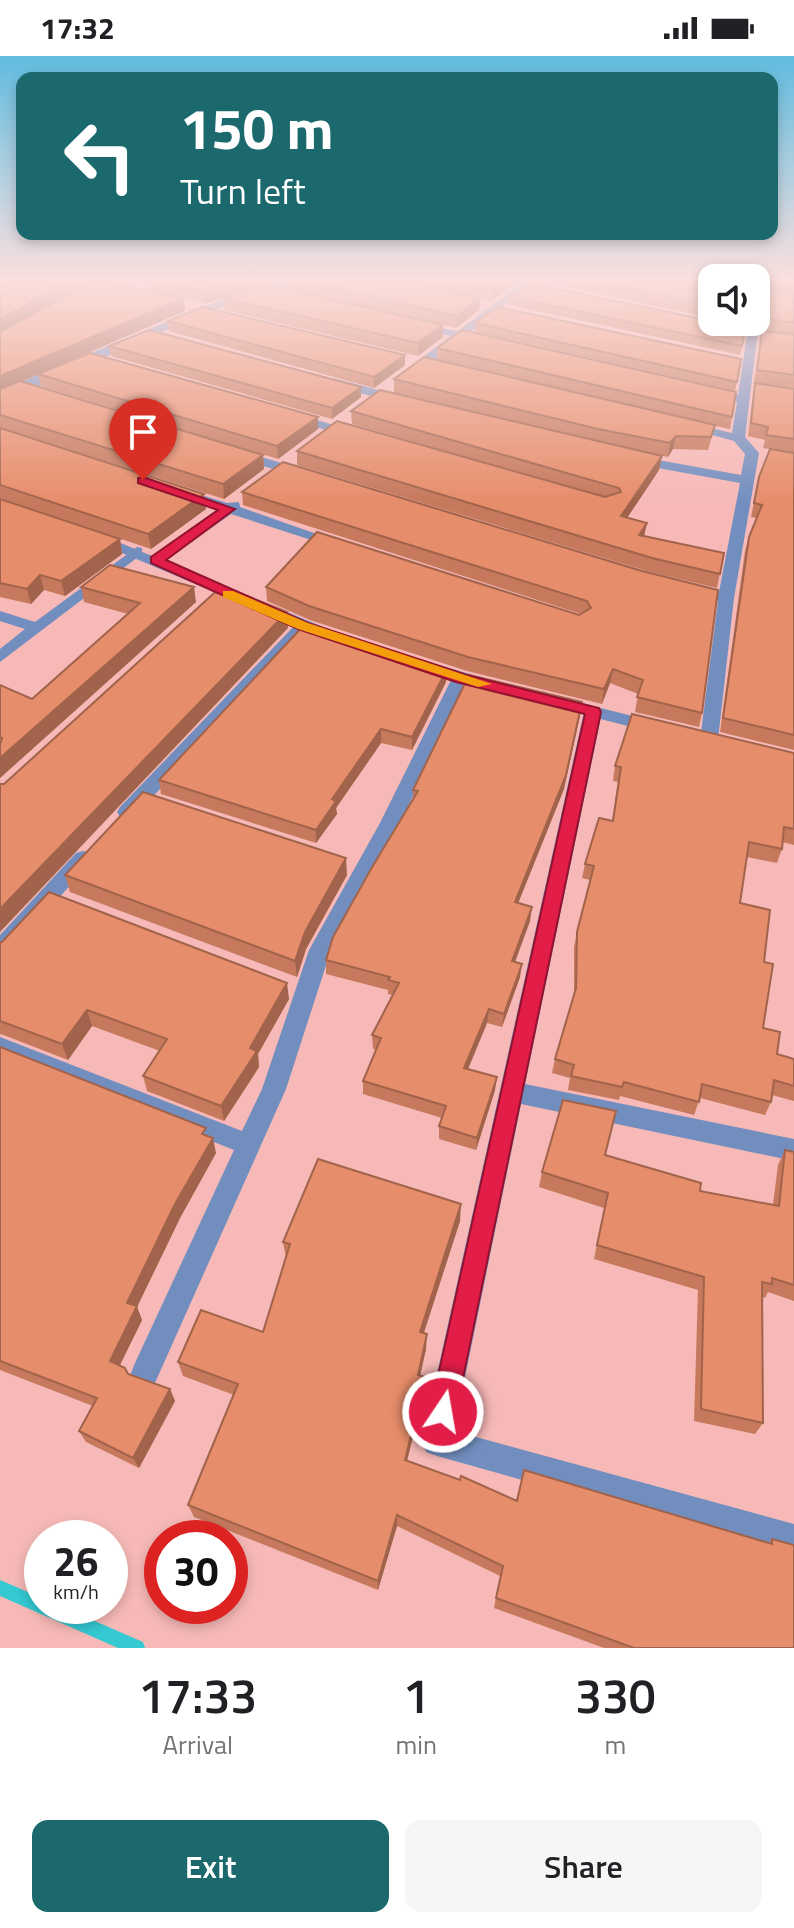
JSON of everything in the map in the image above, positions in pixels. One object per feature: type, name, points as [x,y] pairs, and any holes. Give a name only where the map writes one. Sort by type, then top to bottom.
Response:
[{"type":"street","points":[[0,399],[31,390],[98,354]]},
{"type":"street","points":[[376,400],[434,354]]},
{"type":"street","points":[[738,438],[749,393],[742,362],[744,354]]},
{"type":"street","points":[[91,357],[121,366]]},
{"type":"street","points":[[406,361],[436,368]]},
{"type":"street","points":[[324,380],[376,400],[411,403]]},
{"type":"street","points":[[698,390],[749,393]]},
{"type":"street","points":[[273,411],[365,437]]},
{"type":"street","points":[[322,438],[346,420]]},
{"type":"street","points":[[678,424],[738,438],[759,454],[747,480],[726,598],[709,740]]},
{"type":"street","points":[[226,450],[279,472],[314,477]]},
{"type":"street","points":[[625,457],[747,480]]},
{"type":"street","points":[[279,472],[297,458]]},
{"type":"street","points":[[157,485],[350,548]]},
{"type":"street","points":[[156,560],[251,492]]},
{"type":"street","points":[[82,532],[156,560],[216,596],[346,640]]},
{"type":"street","points":[[0,657],[137,551]]},
{"type":"street","points":[[672,585],[726,598]]},
{"type":"street","points":[[0,616],[37,628]]},
{"type":"street","points":[[0,949],[105,835],[148,799],[303,626]]},
{"type":"street","points":[[404,659],[505,689]]},
{"type":"street","points":[[145,1373],[274,1089],[298,990],[320,950],[357,866],[461,678]]},
{"type":"street","points":[[535,697],[666,730]]},
{"type":"street","points":[[593,712],[437,1441],[794,1540]]},
{"type":"street","points":[[49,895],[77,906]]},
{"type":"street","points":[[0,1047],[249,1145]]},
{"type":"street","points":[[510,1091],[794,1150]]},
{"type":"building","points":[[0,354],[51,354],[0,376]]},
{"type":"building","points":[[87,354],[95,354],[318,417],[277,446],[38,374]]},
{"type":"building","points":[[139,354],[239,354],[361,387],[332,408]]},
{"type":"building","points":[[290,354],[405,355],[374,377]]},
{"type":"building","points":[[464,354],[569,354],[736,392],[732,417]]},
{"type":"building","points":[[614,354],[719,354],[741,359],[737,382]]},
{"type":"building","points":[[759,354],[794,354],[794,375],[757,370]]},
{"type":"building","points":[[424,357],[715,425],[711,437],[676,436],[670,443],[598,429],[394,379]]},
{"type":"building","points":[[20,381],[263,455],[223,484],[0,415],[0,389]]},
{"type":"building","points":[[755,383],[794,389],[794,439],[766,435],[768,427],[751,423]]},
{"type":"building","points":[[380,390],[662,456],[621,516],[647,523],[639,535],[724,553],[720,574],[652,558],[297,451],[337,421],[605,497],[621,492],[619,488],[351,411]]},
{"type":"building","points":[[0,428],[204,494],[148,534],[0,485]]},
{"type":"building","points":[[770,449],[794,453],[794,735],[723,718],[749,537],[762,505],[754,503],[759,477]]},
{"type":"building","points":[[283,462],[642,571],[718,590],[702,713],[637,697],[643,680],[613,669],[604,689],[468,657],[309,606],[266,587],[317,532],[579,615],[591,608],[587,601],[242,492]]},
{"type":"building","points":[[0,499],[120,539],[61,581],[40,575],[27,589],[0,583]]},
{"type":"building","points":[[110,565],[194,587],[0,758],[0,685],[32,699],[140,603],[81,587]]},
{"type":"building","points":[[222,586],[287,612],[0,909],[0,784],[4,784]]},
{"type":"building","points":[[306,623],[447,669],[412,737],[381,729],[332,799],[336,801],[316,830],[159,780]]},
{"type":"building","points":[[469,675],[582,702],[566,775],[515,902],[532,907],[512,961],[522,964],[504,1014],[489,1009],[464,1068],[497,1077],[477,1138],[439,1126],[446,1106],[363,1081],[381,1038],[372,1035],[399,983],[388,980],[390,977],[326,960],[333,937],[418,791],[413,790]]},
{"type":"building","points":[[632,714],[794,753],[794,829],[784,827],[782,849],[749,842],[740,903],[770,910],[764,962],[773,964],[763,1028],[780,1032],[777,1054],[794,1059],[794,1086],[774,1080],[771,1102],[702,1084],[699,1102],[624,1082],[622,1087],[571,1076],[574,1065],[555,1059],[576,988],[577,932],[594,866],[585,864],[599,818],[613,821],[621,767],[615,766]]},
{"type":"building","points":[[143,792],[346,858],[305,932],[295,961],[65,875]]},
{"type":"building","points":[[49,892],[287,983],[250,1048],[257,1051],[221,1106],[143,1076],[167,1039],[87,1010],[62,1044],[0,1021],[0,942]]},
{"type":"building","points":[[0,1047],[206,1128],[202,1134],[213,1138],[175,1204],[127,1303],[137,1306],[110,1361],[125,1368],[128,1374],[170,1389],[133,1458],[79,1431],[97,1398],[0,1361]]},
{"type":"building","points":[[563,1100],[616,1111],[605,1155],[701,1183],[700,1191],[779,1206],[785,1150],[794,1152],[794,1285],[772,1278],[772,1284],[762,1282],[763,1423],[701,1409],[704,1277],[597,1245],[608,1193],[542,1172]]},
{"type":"building","points":[[318,1159],[461,1204],[420,1332],[427,1334],[418,1375],[425,1377],[405,1460],[460,1480],[461,1476],[517,1501],[524,1470],[772,1544],[772,1539],[794,1545],[794,1648],[634,1648],[496,1598],[503,1566],[397,1515],[378,1581],[248,1529],[248,1520],[226,1520],[188,1505],[238,1384],[178,1362],[201,1310],[263,1332],[290,1244],[283,1242]]},
{"type":"waterway","points":[[0,1588],[137,1648]]},
{"type":"slow traffic","points":[[228,594],[303,626],[484,684]]},
{"type":"route","points":[[143,480],[228,509],[156,560],[303,626],[461,678],[593,712],[443,1412]]}]
